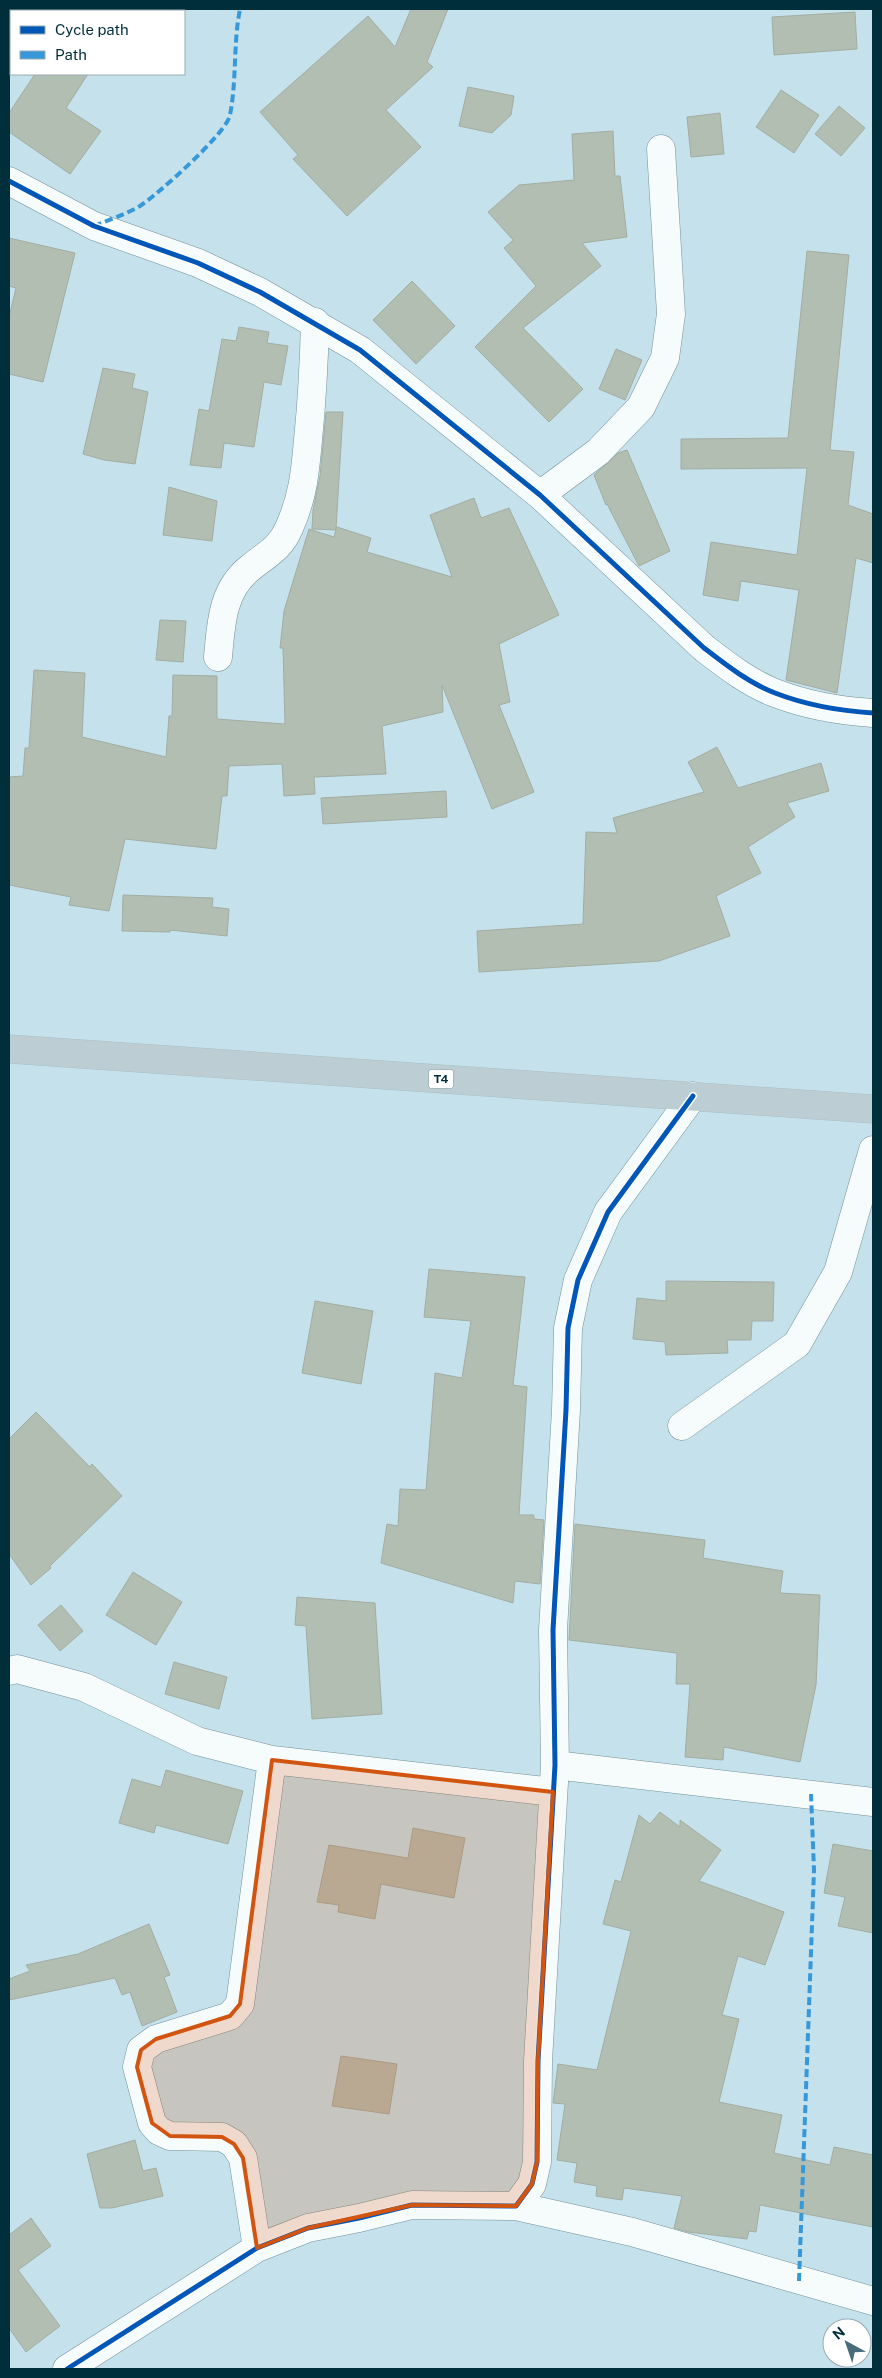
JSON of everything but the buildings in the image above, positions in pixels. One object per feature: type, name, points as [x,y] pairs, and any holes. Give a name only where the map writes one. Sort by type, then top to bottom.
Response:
[{"type":"highway","name":"T4","points":[[9,1049],[873,1109]]},
{"type":"street","points":[[540,495],[598,452],[641,407],[665,358],[671,314],[661,149]]},
{"type":"street","points":[[9,181],[94,226],[198,263],[260,292],[315,322],[360,350],[540,495],[704,648],[733,670],[775,693],[843,711],[873,713]]},
{"type":"street","points":[[218,657],[223,610],[232,588],[249,569],[276,550],[288,530],[302,494],[313,393],[315,322]]},
{"type":"street","points":[[516,2206],[532,2184],[537,2162],[538,2061],[556,1765],[554,1630],[566,1410],[568,1328],[578,1280],[608,1212],[693,1096]]},
{"type":"street","points":[[682,1426],[797,1344],[838,1272],[873,1150]]},
{"type":"street","points":[[9,1671],[17,1669],[84,1687],[197,1741],[272,1760],[553,1792]]},
{"type":"street","points":[[257,2248],[243,2158],[234,2144],[222,2137],[170,2136],[159,2131],[152,2124],[137,2067],[141,2050],[156,2039],[230,2016],[240,2004],[272,1760]]},
{"type":"street","points":[[556,1765],[873,1802]]},
{"type":"street","points":[[67,2369],[257,2248],[308,2228],[412,2205],[516,2206],[632,2232],[873,2301]]},
{"type":"highlighted area","points":[[272,1760],[553,1792],[538,2061],[537,2162],[532,2184],[516,2206],[412,2205],[308,2228],[257,2248],[243,2158],[234,2144],[222,2137],[170,2136],[152,2123],[137,2067],[141,2050],[156,2039],[230,2016],[240,2004]]},
{"type":"marked path","points":[[94,226],[129,212],[149,200],[205,149],[226,124],[230,115],[234,88],[236,35],[240,9]]},
{"type":"marked path","points":[[799,2281],[814,1870],[811,1794]]},
{"type":"cycle path","points":[[9,181],[94,226],[198,263],[260,292],[360,350],[540,495],[704,648],[729,667],[756,684],[799,701],[824,707],[873,713]]},
{"type":"cycle path","points":[[67,2369],[257,2248],[308,2228],[412,2205],[516,2206],[532,2184],[537,2162],[538,2061],[555,1765],[553,1630],[566,1410],[568,1328],[578,1280],[608,1212],[693,1096]]}]
